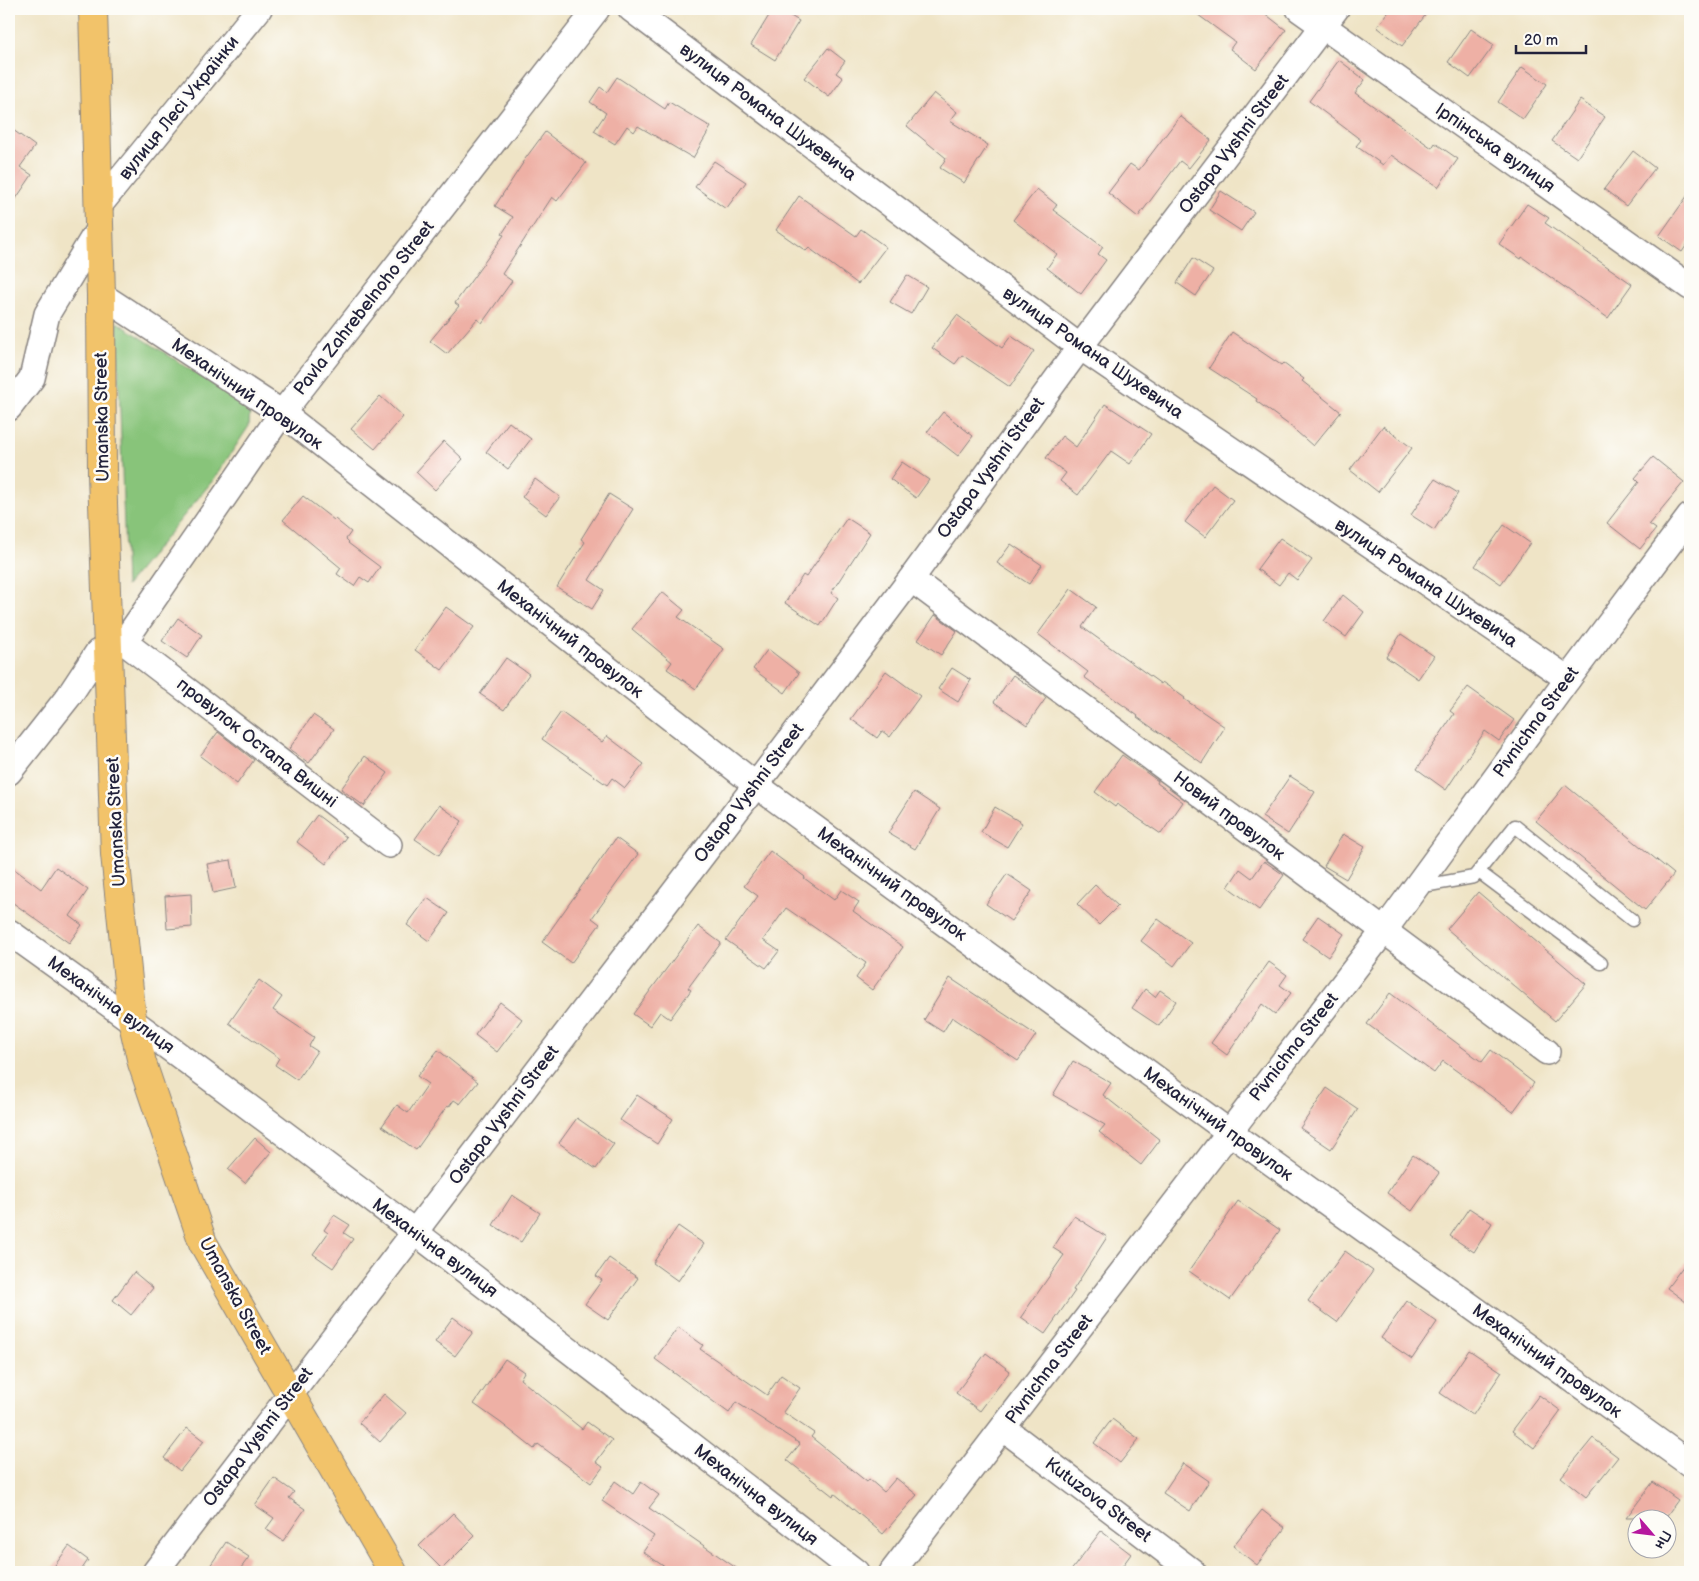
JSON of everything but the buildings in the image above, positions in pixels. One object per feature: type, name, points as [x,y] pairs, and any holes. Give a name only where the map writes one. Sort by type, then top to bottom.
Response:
[{"type":"main road","name":"Umanska Street","points":[[93,9],[101,295],[102,474],[117,645],[115,854],[132,1020],[142,1064],[204,1243],[290,1396],[393,1572]]},
{"type":"street","name":"вулиця Лесі Українки","points":[[9,408],[32,378],[47,314],[98,218],[259,9]]},
{"type":"street","name":"Pavla Zahrebelnoho Street","points":[[9,772],[69,696],[98,652],[117,645],[282,413],[597,9]]},
{"type":"street","name":"вулиця Романа Шухевича","points":[[631,9],[1080,347],[1568,679]]},
{"type":"street","name":"Ірпінська вулиця","points":[[1299,9],[1330,17],[1690,287]]},
{"type":"street","name":"Ostapa Vyshni Street","points":[[156,1572],[911,579],[1080,347],[1330,17]]},
{"type":"street","name":"Механічний провулок","points":[[101,295],[282,413],[756,784],[1229,1132],[1690,1464]]},
{"type":"street","name":"Pivnichna Street","points":[[892,1572],[1383,932],[1690,516]]},
{"type":"street","name":"Новий провулок","points":[[911,579],[1383,932],[1547,1052]]},
{"type":"street","name":"провулок Остапа Вишні","points":[[117,645],[389,845]]},
{"type":"street","name":"Механічна вулиця","points":[[9,932],[132,1020],[414,1232],[856,1572]]},
{"type":"street","name":"Kutuzova Street","points":[[1003,1428],[1193,1572]]},
{"type":"lane","points":[[1416,887],[1474,877],[1515,826],[1632,920]]},
{"type":"lane","points":[[1479,872],[1601,963]]},
{"type":"green space","points":[[117,322],[250,408],[249,426],[214,479],[126,586]]}]
